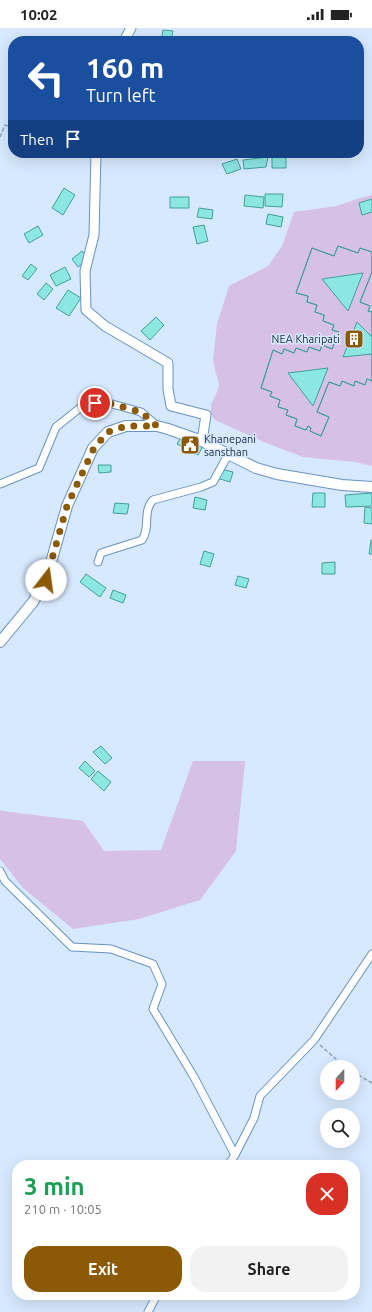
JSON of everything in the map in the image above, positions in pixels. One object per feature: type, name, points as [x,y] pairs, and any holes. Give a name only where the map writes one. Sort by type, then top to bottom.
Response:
[{"type":"main road","points":[[0,642],[33,602],[46,580],[67,506],[94,448],[108,432],[126,426],[157,426],[202,441],[256,468],[277,474],[342,485],[372,487]]},
{"type":"street","points":[[96,158],[94,235],[85,271],[86,310],[105,326],[168,362],[168,389],[171,406],[206,415],[202,441]]},
{"type":"street","points":[[0,484],[39,468],[56,427],[85,404],[105,402],[141,412],[157,426]]},
{"type":"street","points":[[98,562],[101,553],[142,540],[146,534],[147,506],[153,500],[201,487],[213,482],[228,455]]},
{"type":"street","points":[[0,871],[5,881],[72,947],[111,949],[153,964],[162,984],[153,1010],[194,1076],[235,1155]]},
{"type":"street","points":[[232,1160],[254,1118],[260,1096],[314,1040],[372,954]]},
{"type":"street","points":[[148,1312],[154,1300]]},
{"type":"path","points":[[0,137],[5,125],[8,126]]},
{"type":"path","points":[[314,1040],[338,1060]]},
{"type":"path","points":[[360,1076],[372,1083]]},
{"type":"shaded area","points":[[372,195],[372,466],[355,462],[303,457],[266,443],[215,420],[211,414],[211,405],[219,385],[213,361],[217,324],[229,286],[268,266],[282,246],[294,212],[337,206]]},
{"type":"shaded area","points":[[193,761],[245,761],[236,851],[200,900],[139,919],[73,929],[23,888],[0,859],[0,810],[83,821],[104,851],[161,850]]},
{"type":"building","points":[[163,30],[173,31],[172,36],[162,36]]},
{"type":"building","points":[[268,158],[266,167],[244,169],[243,160]]},
{"type":"building","points":[[272,158],[286,158],[286,168],[272,168]]},
{"type":"building","points":[[237,159],[241,169],[227,174],[222,164]]},
{"type":"building","points":[[64,188],[75,195],[63,215],[52,208]]},
{"type":"building","points":[[265,194],[283,194],[282,207],[265,206]]},
{"type":"building","points":[[245,195],[264,197],[263,208],[244,206]]},
{"type":"building","points":[[170,197],[189,197],[189,208],[170,208]]},
{"type":"building","points":[[372,199],[372,212],[362,215],[359,203]]},
{"type":"building","points":[[199,208],[213,210],[212,219],[197,217]]},
{"type":"building","points":[[268,214],[283,217],[281,227],[266,224]]},
{"type":"building","points":[[204,225],[208,241],[197,244],[193,227]]},
{"type":"building","points":[[38,226],[43,235],[29,243],[24,234]]},
{"type":"building","name":"NEA Kharipati","points":[[338,246],[358,253],[360,248],[372,252],[372,272],[360,302],[370,306],[368,311],[372,312],[372,337],[357,322],[343,357],[372,354],[372,381],[367,379],[365,385],[355,381],[354,386],[342,381],[340,386],[329,382],[317,412],[329,417],[321,436],[310,431],[311,428],[308,426],[306,430],[295,426],[297,419],[286,415],[288,410],[278,407],[280,400],[270,396],[272,392],[261,388],[273,350],[282,354],[284,349],[294,353],[296,348],[307,352],[309,347],[320,351],[322,345],[332,349],[339,332],[332,330],[334,325],[323,321],[324,315],[315,312],[317,305],[307,302],[308,296],[296,293],[312,248],[334,256]],"holes":[[[363,273],[348,311],[322,279]],[[328,368],[313,406],[288,373]]]},
{"type":"building","name":"NEA Kharipati","points":[[338,246],[358,253],[360,248],[372,252],[372,272],[360,302],[370,306],[368,311],[372,312],[372,381],[367,379],[365,385],[355,381],[354,386],[342,381],[340,386],[329,382],[317,412],[329,417],[321,436],[310,431],[311,428],[308,426],[306,430],[295,426],[297,419],[286,415],[288,410],[278,407],[280,400],[270,396],[272,392],[261,388],[273,350],[282,354],[284,349],[294,353],[296,348],[307,352],[309,347],[320,351],[322,345],[332,349],[339,332],[332,330],[334,325],[323,321],[324,315],[315,312],[317,305],[307,302],[308,296],[296,293],[312,248],[334,256]]},
{"type":"building","points":[[82,251],[88,259],[78,267],[72,259]]},
{"type":"building","points":[[31,264],[37,269],[28,280],[22,276]]},
{"type":"building","points":[[65,267],[71,279],[56,286],[50,275]]},
{"type":"building","points":[[46,283],[53,289],[44,300],[37,294]]},
{"type":"building","points":[[68,290],[81,298],[69,316],[56,308]]},
{"type":"building","points":[[156,317],[164,325],[150,340],[141,331]]},
{"type":"building","name":"Khanepani sansthan","points":[[182,435],[203,446],[198,455],[177,444]]},
{"type":"building","points":[[98,465],[111,465],[111,472],[99,473]]},
{"type":"building","points":[[221,469],[233,472],[230,482],[217,478]]},
{"type":"building","points":[[313,493],[325,493],[325,507],[312,507]]},
{"type":"building","points":[[372,493],[372,506],[346,507],[345,495]]},
{"type":"building","points":[[195,497],[207,500],[205,510],[193,508]]},
{"type":"building","points":[[115,503],[129,504],[127,514],[113,513]]},
{"type":"building","points":[[365,507],[372,508],[372,524],[364,523]]},
{"type":"building","points":[[371,540],[372,554],[369,554]]},
{"type":"building","points":[[204,551],[214,554],[210,567],[200,564]]},
{"type":"building","points":[[335,562],[335,574],[322,574],[322,563]]},
{"type":"building","points":[[86,574],[106,588],[100,597],[80,582]]},
{"type":"building","points":[[238,576],[249,579],[246,588],[235,585]]},
{"type":"building","points":[[113,590],[126,595],[123,603],[110,598]]},
{"type":"building","points":[[101,746],[112,758],[105,764],[93,752]]},
{"type":"building","points":[[85,761],[95,771],[89,777],[79,768]]},
{"type":"building","points":[[98,771],[111,782],[104,791],[91,779]]},
{"type":"place","name":"NEA Kharipati","points":[[354,339]]},
{"type":"place","name":"Khanepani sansthan","points":[[190,445]]},
{"type":"route","points":[[46,580],[67,506],[94,448],[108,432],[126,426],[157,426],[141,412],[105,402],[95,403]]}]
